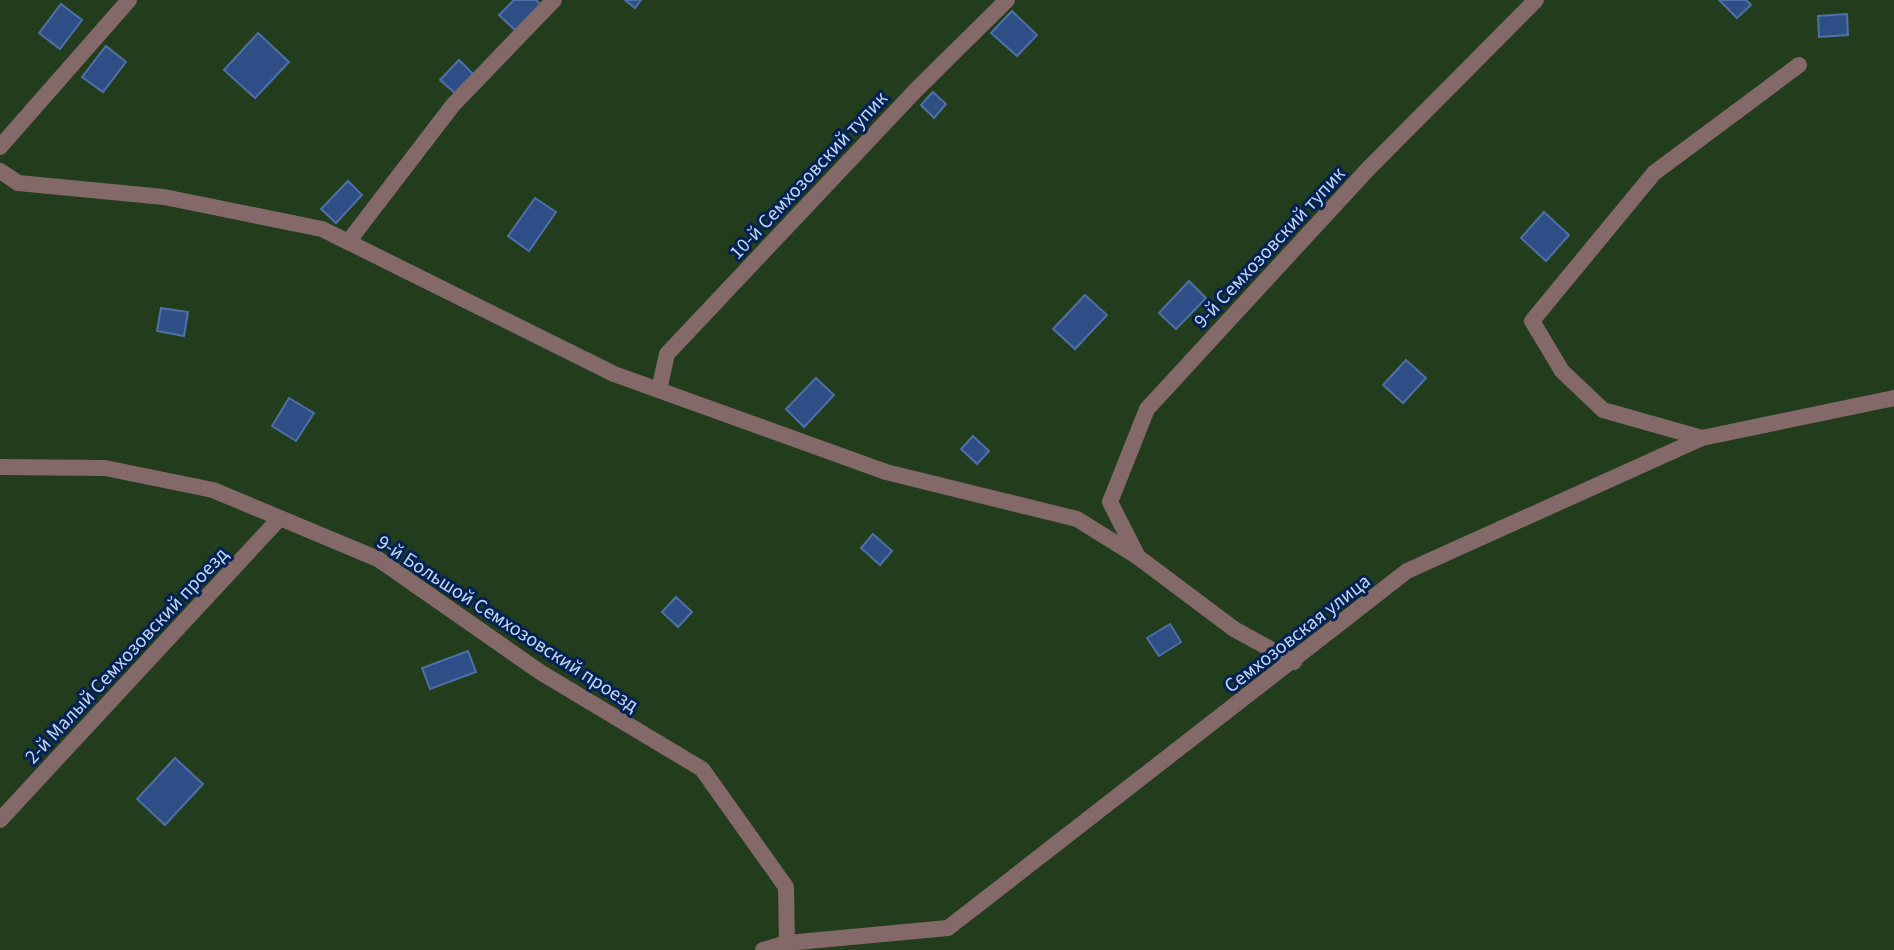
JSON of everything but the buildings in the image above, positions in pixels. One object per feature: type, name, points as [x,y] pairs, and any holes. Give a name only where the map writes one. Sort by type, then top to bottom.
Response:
[{"type":"street","points":[[0,147],[129,0]]},
{"type":"street","points":[[348,242],[453,105],[554,0]]},
{"type":"street","name":"10-й Семхозовский тупик","points":[[659,390],[667,354],[916,90],[1007,0]]},
{"type":"street","name":"9-й Семхозовский тупик","points":[[1138,557],[1110,502],[1147,409],[1368,169],[1536,0]]},
{"type":"street","points":[[1702,438],[1603,410],[1562,371],[1532,321],[1654,173],[1799,65]]},
{"type":"street","points":[[0,171],[18,183],[193,203],[322,229],[614,374],[886,472],[1077,519],[1138,557],[1234,629],[1294,662]]},
{"type":"street","name":"Семхозовская улица","points":[[763,950],[787,943],[948,928],[1294,662],[1407,571],[1702,438],[1894,398]]},
{"type":"street","name":"9-й Большой Семхозовский проезд","points":[[0,467],[105,468],[213,490],[378,559],[540,672],[702,769],[786,887],[787,943]]},
{"type":"street","name":"2-й Малый Семхозовский проезд","points":[[0,820],[280,518]]},
{"type":"green space","points":[[0,0],[1894,0],[1894,950],[0,950]]}]
